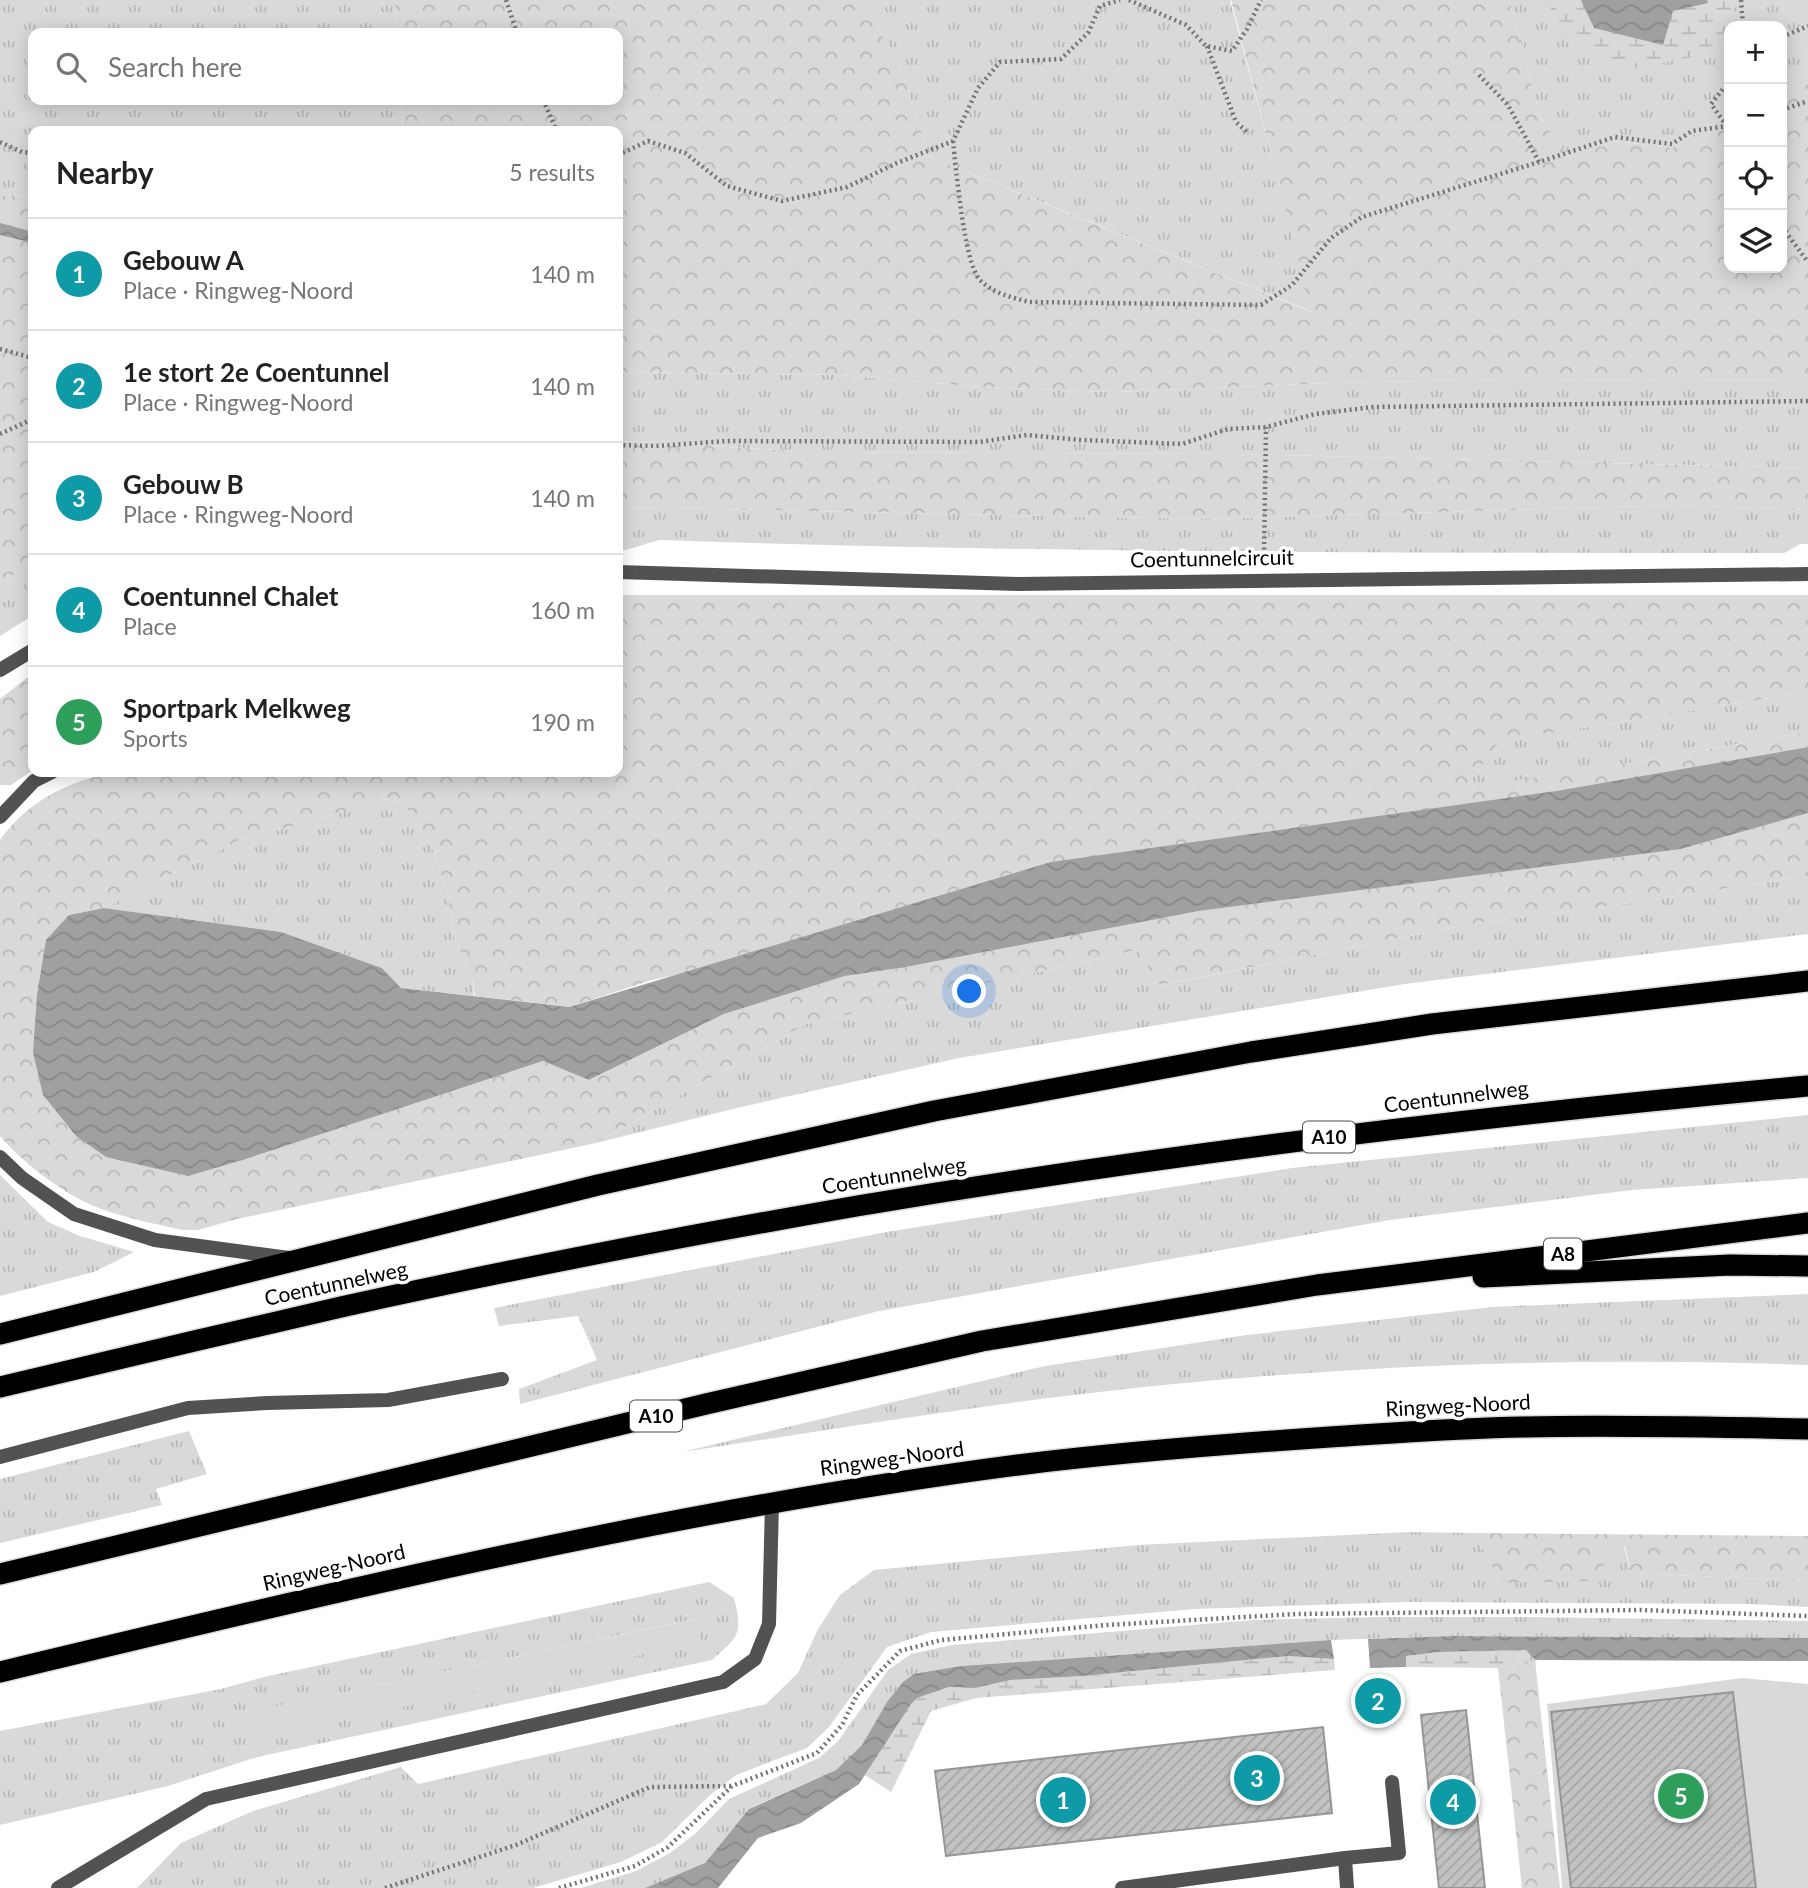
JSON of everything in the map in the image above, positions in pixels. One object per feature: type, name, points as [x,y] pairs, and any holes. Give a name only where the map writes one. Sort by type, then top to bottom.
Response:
[{"type":"highway","points":[[0,1334],[598,1185],[934,1111],[1251,1052],[1433,1024],[1808,981]]},
{"type":"highway","name":"Coentunnelweg","points":[[0,1387],[385,1298],[753,1225],[951,1191],[1305,1140],[1584,1107],[1808,1086]]},
{"type":"highway","name":"A8","points":[[1317,1285],[1808,1223]]},
{"type":"highway","name":"A10","points":[[0,1574],[706,1404],[982,1341],[1317,1285],[1730,1265],[1808,1266]]},
{"type":"highway","name":"Ringweg-Noord","points":[[0,1672],[500,1556],[772,1502],[1019,1465],[1191,1446],[1521,1427],[1808,1429]]},
{"type":"lane","name":"Coentunnelcircuit","points":[[623,572],[1018,584],[1808,574]]},
{"type":"lane","points":[[0,670],[28,653]]},
{"type":"lane","points":[[0,817],[34,781],[42,777]]},
{"type":"lane","points":[[1785,982],[1808,975]]},
{"type":"lane","points":[[0,1157],[22,1178],[74,1214],[155,1240],[304,1260]]},
{"type":"lane","points":[[0,1457],[188,1408],[388,1400],[502,1379]]},
{"type":"lane","points":[[58,1888],[206,1799],[723,1682],[755,1660],[769,1624],[772,1502]]},
{"type":"lane","points":[[1122,1888],[1399,1853],[1392,1782]]},
{"type":"lane","points":[[1345,1858],[1347,1888]]},
{"type":"path","points":[[506,0],[515,28]]},
{"type":"path","points":[[1120,0],[1100,6],[1088,33],[1061,59],[1000,62],[978,89],[953,141],[964,234],[977,278],[998,294],[1030,302],[1261,305],[1292,285],[1331,238],[1362,217],[1615,137],[1672,144],[1692,131],[1724,127]]},
{"type":"path","points":[[1129,0],[1186,25],[1206,46],[1236,122],[1249,134]]},
{"type":"path","points":[[1206,46],[1232,51],[1248,29],[1261,0]]},
{"type":"path","points":[[1741,0],[1743,21]]},
{"type":"path","points":[[1787,35],[1808,26]]},
{"type":"path","points":[[1479,75],[1508,105],[1539,162]]},
{"type":"path","points":[[1724,88],[1711,104],[1724,121]]},
{"type":"path","points":[[1787,108],[1808,101]]},
{"type":"path","points":[[545,105],[554,126]]},
{"type":"path","points":[[623,153],[648,141],[685,153],[727,186],[782,201],[847,187],[897,163],[953,141]]},
{"type":"path","points":[[0,142],[28,153]]},
{"type":"path","points":[[1787,234],[1808,261]]},
{"type":"path","points":[[0,349],[28,357]]},
{"type":"path","points":[[623,445],[656,446],[727,441],[979,442],[1027,435],[1182,444],[1228,429],[1266,426],[1315,414],[1373,407],[1808,401]]},
{"type":"path","points":[[0,434],[28,421]]},
{"type":"path","points":[[1264,579],[1266,426]]},
{"type":"path","points":[[385,1888],[516,1845],[650,1787],[732,1786],[817,1753],[842,1725],[857,1695],[900,1651],[941,1640],[1107,1625],[1297,1614],[1641,1610],[1808,1616]]},
{"type":"path","points":[[559,1888],[635,1866],[668,1847],[732,1786]]},
{"type":"green space","points":[[0,0],[395,0],[397,28],[28,28],[28,105],[401,105],[403,126],[28,126],[28,195],[0,196]]},
{"type":"green space","points":[[395,0],[863,0],[901,70],[930,157],[1312,312],[1231,0],[1509,0],[1541,119],[1570,158],[1615,141],[1672,148],[1724,116],[1724,273],[1787,273],[1787,87],[1808,83],[1808,381],[1515,379],[1114,392],[980,387],[840,375],[623,372],[623,126],[403,126],[401,105],[623,105],[623,28],[397,28]]},
{"type":"green space","points":[[863,0],[1230,0],[1313,312],[930,157],[901,70]]},
{"type":"green space","points":[[1509,0],[1808,0],[1808,83],[1787,87],[1787,21],[1724,21],[1724,116],[1672,148],[1615,141],[1570,158],[1541,119]]},
{"type":"green space","points":[[1548,0],[1731,0],[1737,20],[1724,21],[1724,33],[1702,55],[1625,70],[1560,35]]},
{"type":"green space","points":[[28,195],[28,566],[0,583],[0,196]]},
{"type":"green space","points":[[623,372],[840,375],[980,387],[1114,392],[1515,379],[1808,381],[1808,468],[1235,454],[818,452],[623,441]]},
{"type":"green space","points":[[623,441],[818,452],[1235,454],[1808,468],[1808,510],[1678,505],[1205,519],[623,507]]},
{"type":"green space","points":[[1678,505],[1808,510],[1808,544],[1800,544],[1784,553],[1362,552],[940,548],[659,540],[623,550],[623,507],[1205,519]]},
{"type":"green space","points":[[28,566],[28,618],[0,636],[0,583]]},
{"type":"green space","points":[[623,595],[1808,595],[1808,692],[1500,741],[1465,788],[1808,732],[1808,747],[1556,791],[652,980],[569,1007],[475,996],[472,978],[454,937],[449,898],[432,847],[402,802],[384,799],[242,839],[104,908],[69,915],[33,1053],[43,1095],[76,1136],[246,1159],[543,1061],[590,1080],[724,1014],[845,976],[906,967],[1199,911],[1681,849],[1808,813],[1808,876],[1471,924],[1160,985],[1137,950],[806,1024],[596,1143],[237,1219],[198,1230],[183,1230],[147,1222],[89,1204],[41,1174],[0,1136],[0,840],[24,813],[39,802],[54,792],[88,779],[623,777]]},
{"type":"green space","points":[[28,677],[28,773],[11,785],[0,785],[0,699]]},
{"type":"green space","points":[[1808,692],[1808,732],[1464,789],[1499,741]]},
{"type":"green space","points":[[384,799],[402,802],[432,847],[449,898],[454,937],[472,978],[474,996],[401,988],[382,968],[281,932],[104,908],[242,839]]},
{"type":"green space","points":[[1808,876],[1808,934],[1405,984],[959,1058],[596,1143],[806,1024],[1137,950],[1161,985],[1471,924]]},
{"type":"green space","points":[[1808,1115],[1808,1178],[1632,1190],[1390,1220],[879,1311],[520,1404],[519,1389],[597,1360],[578,1316],[499,1326],[494,1308],[892,1231],[1292,1168]]},
{"type":"green space","points":[[0,1175],[48,1222],[80,1236],[134,1252],[94,1272],[0,1296]]},
{"type":"green space","points":[[1808,1294],[1808,1365],[1529,1363],[1250,1377],[1017,1402],[682,1452],[1045,1366],[1247,1335],[1492,1307]]},
{"type":"green space","points":[[189,1431],[207,1474],[156,1489],[162,1505],[0,1543],[0,1479]]},
{"type":"green space","points":[[1409,1532],[1475,1533],[1500,1583],[1612,1544],[1624,1547],[1631,1573],[1808,1581],[1808,1607],[1749,1604],[1406,1602],[1195,1609],[931,1632],[887,1647],[829,1727],[807,1748],[736,1775],[709,1796],[662,1842],[621,1862],[533,1888],[137,1888],[181,1843],[253,1811],[401,1767],[418,1784],[766,1704],[798,1673],[818,1629],[840,1595],[874,1570],[1138,1545]]},
{"type":"green space","points":[[1475,1533],[1808,1536],[1808,1581],[1631,1573],[1625,1547],[1612,1545],[1597,1581],[1500,1583]]},
{"type":"green space","points":[[709,1582],[734,1598],[738,1620],[733,1639],[712,1660],[257,1757],[168,1786],[0,1825],[0,1731],[221,1689],[264,1677]],"holes":[[[696,1619],[700,1642],[235,1716]]]},
{"type":"green space","points":[[1380,1617],[1808,1621],[1808,1639],[1452,1636],[1331,1640],[961,1666],[887,1702],[862,1745],[836,1770],[750,1808],[705,1863],[645,1888],[581,1888],[636,1871],[670,1853],[696,1833],[729,1799],[819,1758],[839,1740],[888,1670],[911,1654],[952,1645],[1253,1620]]},
{"type":"green space","points":[[697,1619],[700,1642],[248,1741],[235,1715]]},
{"type":"green space","points":[[1527,1650],[1535,1660],[1498,1668],[1406,1667],[1405,1656],[1439,1652]]},
{"type":"green space","points":[[1288,1656],[1334,1659],[1335,1670],[976,1698],[931,1711],[891,1792],[865,1775],[911,1703],[917,1698],[949,1687],[975,1688],[1011,1680],[1083,1676]]},
{"type":"green space","points":[[1535,1660],[1560,1888],[1522,1888],[1498,1668]]},
{"type":"green space","points":[[1742,1678],[1808,1684],[1808,1888],[1562,1888],[1547,1704]]},
{"type":"water","points":[[1581,0],[1707,0],[1708,3],[1673,11],[1663,45],[1594,28]]},
{"type":"water","points":[[0,223],[28,231],[28,242],[0,235]]},
{"type":"water","points":[[1808,747],[1808,813],[1681,849],[1199,911],[906,967],[845,976],[724,1014],[589,1080],[543,1061],[188,1176],[106,1157],[76,1136],[43,1095],[33,1053],[37,995],[46,940],[69,915],[104,908],[281,932],[382,968],[401,988],[569,1007],[1051,862],[1556,791]]},
{"type":"water","points":[[1452,1636],[1808,1638],[1808,1661],[1535,1660],[1526,1650],[1439,1652],[1406,1656],[1406,1667],[1370,1668],[1368,1639]]},
{"type":"water","points":[[1331,1640],[1334,1659],[1288,1656],[1083,1676],[1011,1680],[975,1688],[949,1687],[917,1698],[859,1784],[801,1823],[758,1838],[718,1888],[645,1888],[705,1863],[749,1809],[836,1770],[862,1745],[887,1702],[903,1682],[914,1674],[961,1666]]},
{"type":"building","points":[[1733,1692],[1756,1888],[1571,1888],[1551,1712]]},
{"type":"building","points":[[1466,1710],[1485,1888],[1439,1888],[1421,1715]]},
{"type":"building","points":[[1323,1727],[1332,1813],[946,1856],[935,1771]]},
{"type":"place","name":"1e stort 2e Coentunnel","points":[[1378,1701]]},
{"type":"place","name":"Gebouw B","points":[[1257,1778]]},
{"type":"place","name":"Sportpark Melkweg","points":[[1681,1796]]},
{"type":"place","name":"Gebouw A","points":[[1063,1800]]},
{"type":"place","name":"Coentunnel Chalet","points":[[1453,1802]]}]
